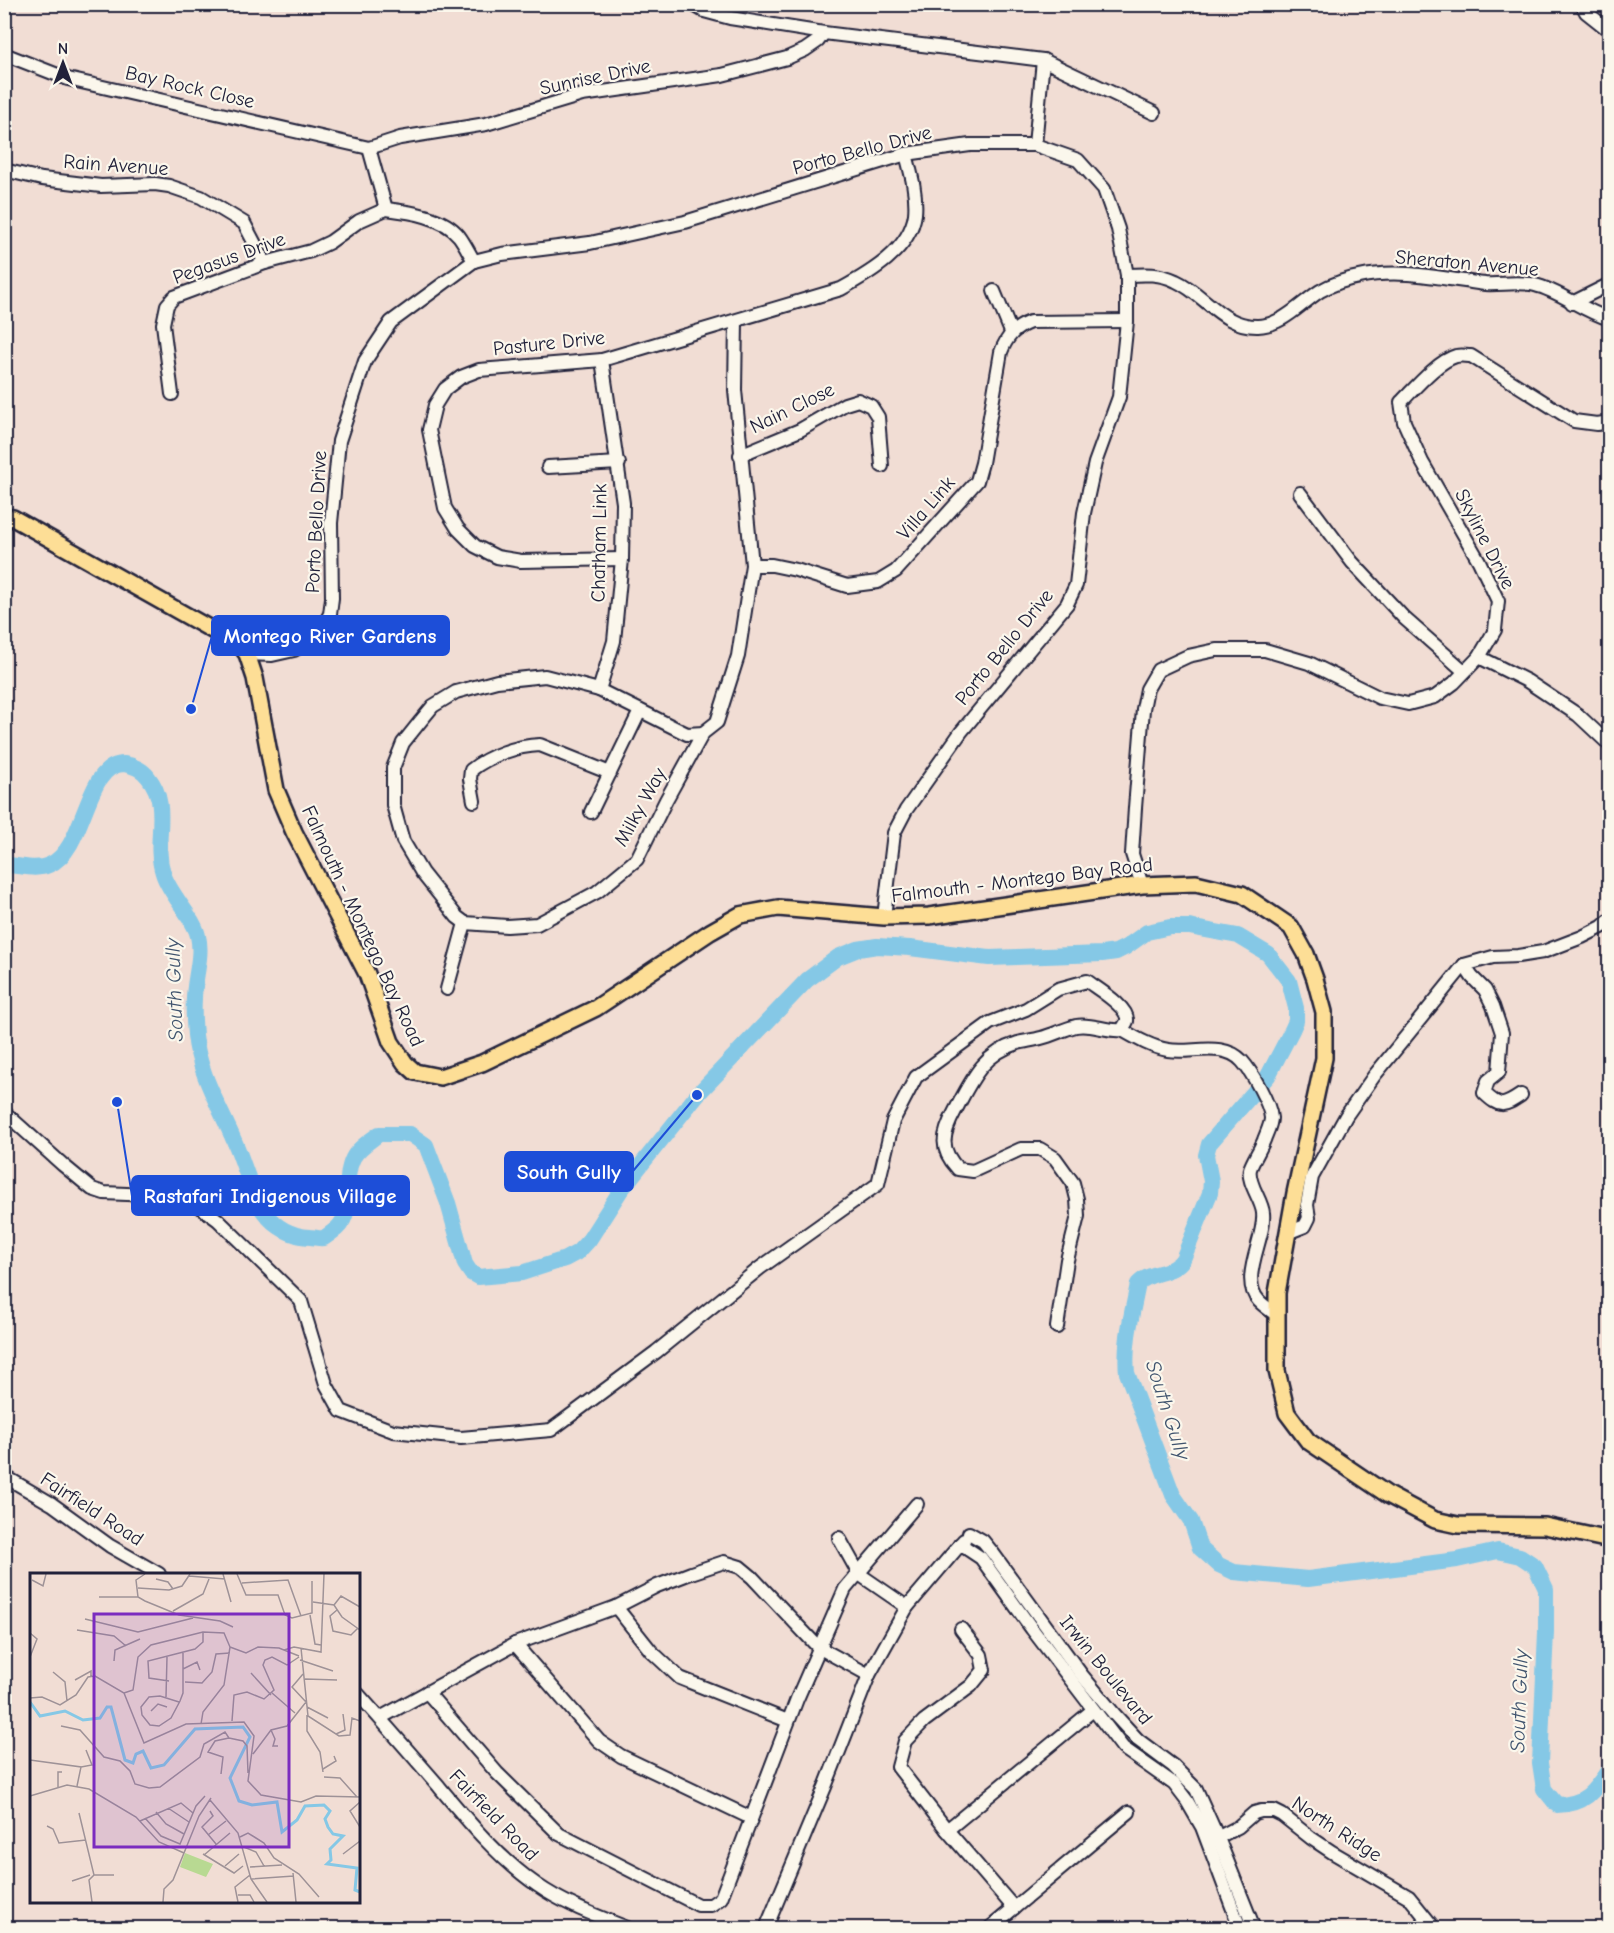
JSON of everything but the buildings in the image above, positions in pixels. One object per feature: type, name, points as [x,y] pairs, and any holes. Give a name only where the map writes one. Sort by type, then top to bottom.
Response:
[{"type":"main road","points":[[4,517],[13,518],[222,634],[241,646],[247,654]]},
{"type":"main road","name":"Falmouth - Montego Bay Road","points":[[247,654],[255,678],[276,790],[294,832],[367,974],[391,1042],[405,1063],[415,1072],[440,1077],[482,1063],[596,1008],[710,932],[740,915],[778,908],[884,917],[929,916],[1142,885],[1196,883],[1242,894],[1291,927],[1306,954],[1324,1012],[1324,1058],[1287,1233],[1277,1293],[1277,1371],[1287,1413],[1308,1441],[1388,1495],[1435,1520],[1458,1525],[1545,1526],[1610,1540]]},
{"type":"street","points":[[692,4],[704,11],[730,18],[824,33],[1043,60],[1154,113]]},
{"type":"street","points":[[1582,4],[1586,12],[1610,31]]},
{"type":"street","name":"Sunrise Drive","points":[[369,148],[400,138],[486,124],[582,95],[722,75],[787,58],[805,50],[818,41],[824,33]]},
{"type":"street","name":"Bay Rock Close","points":[[4,54],[68,79],[369,148]]},
{"type":"street","points":[[1035,145],[1043,60]]},
{"type":"street","name":"Porto Bello Drive","points":[[247,654],[272,655],[294,650],[315,638],[322,628],[330,614],[332,598],[331,523],[339,441],[365,361],[391,322],[474,261],[501,254],[590,243],[685,222],[906,154],[970,145],[1035,145],[1078,160],[1104,189],[1118,229],[1127,275],[1127,321],[1119,397],[1095,463],[1084,513],[1076,585],[1067,604],[961,732],[906,810],[894,833],[884,917]]},
{"type":"street","points":[[369,148],[386,209],[441,221],[459,235],[474,261]]},
{"type":"street","name":"Pasture Drive","points":[[622,560],[521,561],[497,557],[475,546],[458,529],[445,508],[429,430],[435,405],[446,389],[461,377],[479,370],[602,360],[841,288],[877,269],[907,237],[915,215],[914,190],[906,154]]},
{"type":"street","name":"Rain Avenue","points":[[4,170],[42,179],[100,186],[155,184],[169,186],[201,197],[244,222],[265,263]]},
{"type":"street","name":"Pegasus Drive","points":[[172,394],[163,324],[166,305],[174,297],[265,263],[311,251],[330,242],[359,221],[386,209]]},
{"type":"street","name":"Sheraton Avenue","points":[[1127,275],[1152,274],[1176,281],[1221,316],[1239,324],[1257,326],[1276,323],[1322,290],[1358,277],[1396,274],[1422,274],[1486,284],[1535,285],[1558,294],[1595,315],[1610,319]]},
{"type":"street","points":[[1572,303],[1610,284]]},
{"type":"street","points":[[994,291],[1011,332],[1030,322],[1127,321]]},
{"type":"street","name":"Milky Way","points":[[465,923],[507,926],[537,924],[597,892],[637,858],[666,800],[704,733],[717,722],[738,656],[752,565],[735,390],[736,321]]},
{"type":"street","name":"Villa Link","points":[[752,565],[772,565],[796,570],[848,586],[878,582],[896,571],[977,481],[1001,352],[1011,332]]},
{"type":"street","name":"Skyline Drive","points":[[1142,885],[1132,854],[1135,808],[1143,709],[1147,689],[1158,670],[1188,656],[1216,650],[1265,650],[1309,663],[1380,698],[1408,704],[1435,697],[1455,682],[1479,657],[1495,630],[1498,601],[1479,561],[1422,462],[1404,422],[1401,402],[1443,363],[1457,356],[1471,356],[1574,421],[1597,424],[1610,422]]},
{"type":"street","name":"Chatham Link","points":[[599,690],[614,641],[622,560],[623,503],[619,462],[602,360]]},
{"type":"street","name":"Nain Close","points":[[740,455],[800,430],[845,404],[858,400],[871,406],[878,417],[882,466]]},
{"type":"street","points":[[548,467],[619,462]]},
{"type":"street","points":[[1300,493],[1352,562],[1404,618],[1464,671]]},
{"type":"street","points":[[1479,657],[1527,681],[1578,715],[1610,746]]},
{"type":"street","points":[[447,989],[465,923],[422,873],[403,841],[393,805],[393,768],[403,743],[434,706],[456,692],[497,681],[545,676],[599,690],[687,734],[704,733]]},
{"type":"street","points":[[591,812],[640,711]]},
{"type":"street","points":[[474,801],[470,779],[471,770],[478,764],[498,755],[530,746],[540,745],[610,774]]},
{"type":"street","points":[[1287,1233],[1305,1226],[1309,1218],[1307,1205],[1312,1177],[1346,1116],[1374,1076],[1464,964],[1493,957],[1543,952],[1582,938],[1610,920]]},
{"type":"street","points":[[1464,964],[1472,977],[1485,990],[1503,1033],[1499,1072],[1488,1080],[1484,1093],[1496,1104],[1507,1104],[1521,1095]]},
{"type":"street","points":[[4,1112],[92,1189],[104,1193],[149,1195],[195,1203],[218,1220],[301,1301],[326,1384],[341,1411],[393,1431],[461,1438],[550,1430],[656,1352],[760,1268],[878,1184],[893,1121],[916,1077],[990,1023],[1026,1009],[1058,989],[1087,981],[1117,1002],[1127,1021],[1122,1030]]},
{"type":"street","points":[[1057,1327],[1067,1260],[1078,1216],[1073,1183],[1055,1158],[1040,1149],[1021,1149],[973,1171],[958,1169],[947,1157],[944,1144],[946,1126],[985,1061],[999,1051],[1018,1043],[1042,1038],[1076,1026],[1097,1026],[1122,1030],[1153,1046],[1167,1050],[1217,1049],[1233,1054],[1243,1062],[1265,1096],[1271,1119],[1265,1139],[1250,1170],[1263,1212],[1262,1234],[1253,1258],[1252,1284],[1257,1300],[1277,1315]]},
{"type":"street","name":"Fairfield Road","points":[[4,1476],[52,1504],[110,1546],[156,1573]]},
{"type":"street","points":[[427,1692],[497,1773],[559,1834],[698,1905],[711,1905],[721,1898],[788,1721],[818,1647],[845,1590],[917,1504]]},
{"type":"street","name":"Irwin Boulevard","points":[[1157,1764],[1123,1748],[1093,1710],[1037,1625],[983,1541],[971,1529],[960,1544],[981,1558],[1037,1625],[1138,1740],[1187,1801],[1213,1840],[1253,1928]]},
{"type":"street","points":[[839,1538],[859,1574],[907,1607]]},
{"type":"street","points":[[766,1929],[869,1674],[907,1607],[960,1544]]},
{"type":"street","points":[[380,1718],[515,1644],[616,1607],[657,1586],[724,1562],[741,1567],[818,1647],[869,1674]]},
{"type":"street","points":[[616,1607],[651,1651],[680,1678],[788,1721]]},
{"type":"street","points":[[961,1629],[981,1655],[984,1670],[970,1686],[924,1721],[905,1741],[898,1767],[947,1830],[1014,1908]]},
{"type":"street","points":[[515,1644],[599,1741],[621,1756],[751,1818]]},
{"type":"street","name":"Fairfield Road","points":[[360,1697],[468,1821],[518,1870],[537,1885],[561,1899],[627,1929]]},
{"type":"street","points":[[947,1830],[1093,1710]]},
{"type":"street","points":[[1105,1725],[1115,1715]]},
{"type":"street","name":"North Ridge","points":[[1213,1840],[1238,1827],[1254,1814],[1261,1811],[1274,1811],[1332,1852],[1409,1897],[1434,1929]]},
{"type":"street","points":[[990,1929],[1129,1812]]},
{"type":"street","name":"Irwin Boulevard","points":[[1213,1840],[1240,1929]]},
{"type":"street","points":[[1253,1928],[1263,1929]]},
{"type":"waterway","name":"South Gully","points":[[4,865],[33,868],[49,865],[61,856],[71,842],[93,792],[101,778],[111,768],[124,764],[143,772],[155,788],[159,800],[159,848],[163,873],[170,889],[192,921],[198,936],[199,959],[194,991],[194,1012],[195,1035],[201,1065],[261,1207],[274,1223],[290,1233],[324,1238],[339,1226],[344,1217],[347,1208],[349,1168],[358,1151],[379,1134],[410,1134],[426,1145],[448,1203],[465,1264],[471,1273],[478,1277],[522,1273],[565,1259],[578,1252],[589,1240],[621,1190],[697,1095],[807,980],[838,957],[858,949],[877,946],[989,958],[1102,954],[1116,952],[1147,932],[1170,927],[1189,927],[1238,936],[1268,954],[1289,981],[1296,1008],[1296,1021],[1268,1076],[1209,1144],[1206,1155],[1211,1181],[1210,1193],[1183,1259],[1173,1268],[1148,1277],[1138,1284],[1128,1340],[1127,1373],[1173,1495],[1191,1521],[1200,1548],[1219,1565],[1234,1572],[1308,1579],[1457,1560],[1498,1551],[1520,1556],[1535,1566],[1546,1589],[1540,1763],[1544,1789],[1557,1805],[1575,1802],[1589,1795],[1610,1768]]},
{"type":"place","name":"Montego River Gardens","points":[[191,709]]},
{"type":"place","name":"South Gully","points":[[697,1095]]},
{"type":"place","name":"Rastafari Indigenous Village","points":[[117,1102]]}]
